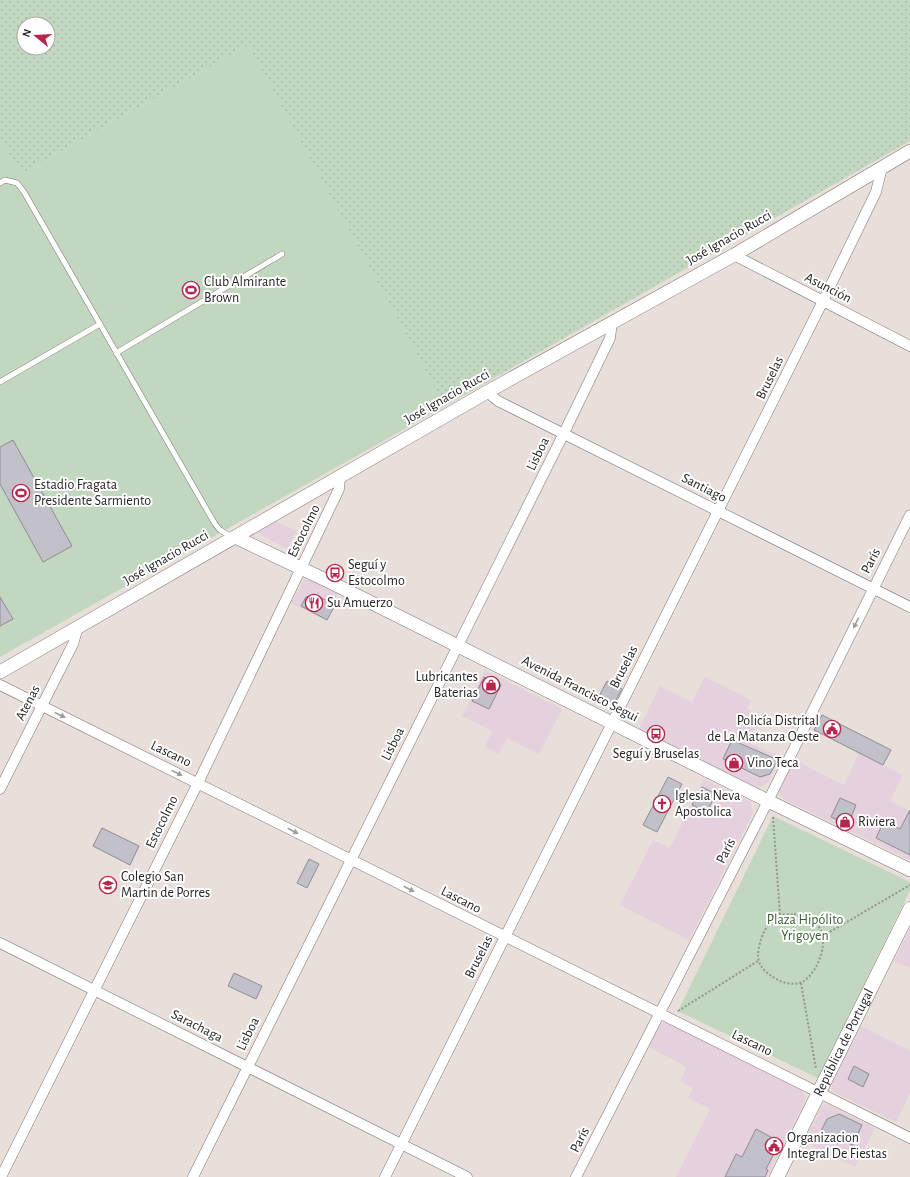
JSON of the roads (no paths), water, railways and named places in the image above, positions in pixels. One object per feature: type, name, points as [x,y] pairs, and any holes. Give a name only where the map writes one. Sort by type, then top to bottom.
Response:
[{"type":"main road","name":"República de Portugal","points":[[777,1177],[910,909]]},
{"type":"street","name":"José Ignacio Rucci","points":[[0,672],[487,392],[734,255],[910,151]]},
{"type":"street","name":"Bruselas","points":[[385,1177],[719,512],[823,301],[876,192],[882,167]]},
{"type":"street","name":"Asunción","points":[[734,255],[910,346]]},
{"type":"street","name":"Lisboa","points":[[193,1177],[564,433],[610,338],[612,322]]},
{"type":"street","name":"Santiago","points":[[487,392],[498,401],[910,607]]},
{"type":"street","name":"Estocolmo","points":[[1,1177],[198,783],[339,489],[340,477]]},
{"type":"street","name":"París","points":[[576,1177],[768,801],[910,514]]},
{"type":"street","name":"Avenida Francisco Segui","points":[[235,537],[302,568],[768,801],[910,870]]},
{"type":"street","name":"Atenas","points":[[0,789],[73,644],[78,627]]},
{"type":"street","name":"Lascano","points":[[0,685],[910,1138]]},
{"type":"street","name":"Sarachaga","points":[[0,943],[467,1177]]},
{"type":"lane","points":[[0,183],[5,180],[17,183],[24,192],[215,524],[226,535],[235,537]]},
{"type":"lane","points":[[116,353],[282,254]]},
{"type":"lane","points":[[0,382],[100,324]]},
{"type":"place","name":"Club Almirante Brown","points":[[191,290]]},
{"type":"place","name":"Estadio Fragata Presidente Sarmiento","points":[[21,493]]},
{"type":"place","name":"Seguí y Estocolmo","points":[[335,573]]},
{"type":"place","name":"Su Amuerzo","points":[[314,603]]},
{"type":"place","name":"Lubricantes Baterias","points":[[491,685]]},
{"type":"place","name":"Policía Distrital de La Matanza Oeste","points":[[832,729]]},
{"type":"place","name":"Seguí y Bruselas","points":[[656,734]]},
{"type":"place","name":"Vino Teca","points":[[734,763]]},
{"type":"place","name":"Iglesia Neva Apostolica","points":[[662,804]]},
{"type":"place","name":"Riviera","points":[[845,822]]},
{"type":"place","name":"Colegio San Martin de Porres","points":[[108,885]]},
{"type":"place","name":"Organizacion Integral De Fiestas","points":[[774,1146]]},
{"type":"park label","name":"Plaza Hipólito Yrigoyen","points":[[805,928]]}]
